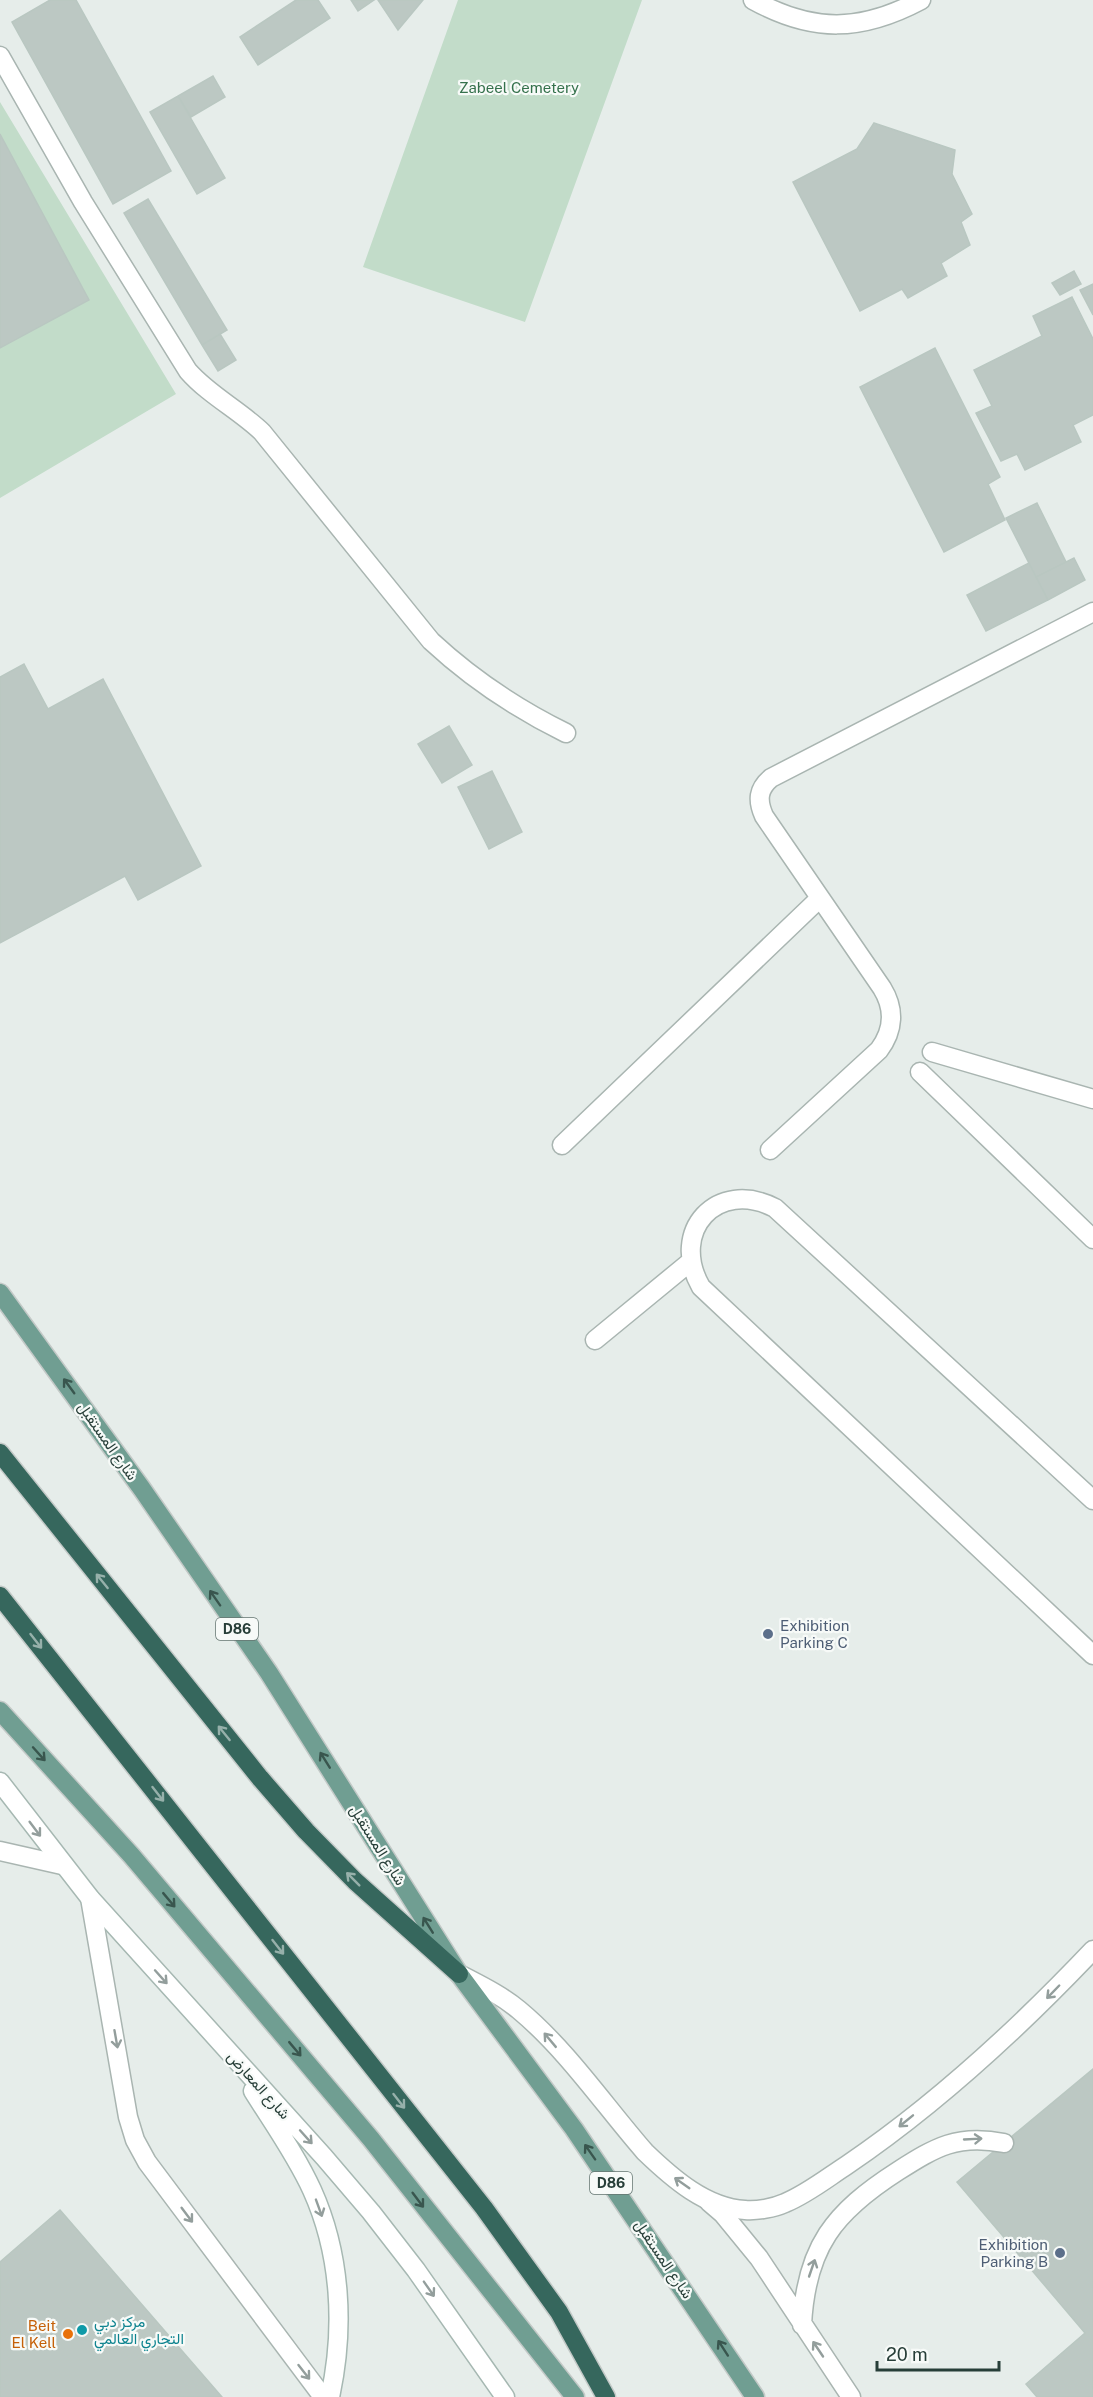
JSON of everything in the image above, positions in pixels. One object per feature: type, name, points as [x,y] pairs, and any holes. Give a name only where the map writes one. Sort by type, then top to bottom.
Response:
[{"type":"highway","points":[[0,1453],[260,1778],[306,1831],[355,1881],[459,1974]]},
{"type":"highway","points":[[0,1596],[484,2208],[559,2313],[606,2397]]},
{"type":"main road","name":"شارع المستقبل","points":[[0,1293],[135,1479],[269,1673],[459,1974],[574,2129],[755,2397]]},
{"type":"main road","points":[[0,1711],[131,1856],[363,2129],[575,2397]]},
{"type":"street","points":[[753,0],[774,12],[799,20],[826,25],[852,25],[879,19],[921,0]]},
{"type":"street","points":[[0,56],[83,202],[188,371],[199,384],[244,416],[262,432],[431,641],[461,669],[494,693],[529,715],[566,733]]},
{"type":"street","points":[[770,1150],[879,1050],[887,1040],[891,1027],[889,1000],[764,816],[759,806],[763,785],[771,778],[1093,612]]},
{"type":"street","points":[[562,1144],[820,898]]},
{"type":"street","points":[[932,1052],[1093,1099]]},
{"type":"street","points":[[920,1072],[1093,1239]]},
{"type":"street","points":[[1093,1500],[775,1208],[761,1201],[746,1198],[729,1200],[714,1206],[703,1217],[694,1230],[690,1246],[690,1262],[701,1287],[1093,1654]]},
{"type":"street","points":[[595,1340],[690,1262]]},
{"type":"street","name":"شارع المعارض","points":[[0,1782],[62,1865],[90,1898],[370,2212],[416,2270],[505,2397]]},
{"type":"street","points":[[0,1851],[62,1865]]},
{"type":"street","points":[[90,1898],[128,2117],[135,2140],[147,2162],[323,2397]]},
{"type":"street","points":[[709,2202],[746,2210],[765,2208],[784,2204],[808,2190],[878,2144],[989,2052],[1044,2001],[1093,1950]]},
{"type":"street","points":[[459,1974],[499,1996],[543,2031],[645,2152],[662,2169],[723,2214],[747,2243],[851,2397]]},
{"type":"street","points":[[226,2049],[297,2160],[324,2222],[332,2255],[339,2322],[338,2349],[330,2397]]},
{"type":"street","points":[[802,2325],[803,2300],[815,2258],[831,2227],[848,2207],[867,2190],[940,2146],[964,2139],[984,2139],[1004,2143]]},
{"type":"green space","name":"Zabeel Cemetery","points":[[458,0],[642,0],[525,322],[363,267]]},
{"type":"green space","points":[[0,102],[176,394],[0,498]]},
{"type":"building","points":[[50,0],[76,0],[171,171],[113,204],[12,22]]},
{"type":"building","points":[[296,0],[318,0],[330,18],[258,65],[240,37]]},
{"type":"building","points":[[351,0],[374,0],[358,11]]},
{"type":"building","points":[[378,0],[423,0],[398,30]]},
{"type":"building","points":[[213,76],[225,97],[191,117],[178,96]]},
{"type":"building","points":[[178,96],[225,178],[197,194],[150,112]]},
{"type":"building","points":[[874,123],[955,150],[952,174],[972,214],[961,222],[970,245],[941,263],[947,276],[908,298],[902,289],[860,311],[793,182],[857,149]]},
{"type":"building","points":[[0,134],[89,300],[0,348]]},
{"type":"building","points":[[148,199],[227,330],[202,345],[124,213]]},
{"type":"building","points":[[1074,271],[1081,284],[1060,295],[1052,283]]},
{"type":"building","points":[[1093,284],[1093,315],[1080,290]]},
{"type":"building","points":[[1072,297],[1093,339],[1093,415],[1073,425],[1081,442],[1025,470],[1017,454],[1001,461],[976,413],[992,406],[974,370],[1042,336],[1033,316]]},
{"type":"building","points":[[220,334],[236,360],[218,371],[202,345]]},
{"type":"building","points":[[935,348],[1000,477],[988,484],[1005,520],[944,552],[860,387]]},
{"type":"building","points":[[1037,503],[1066,562],[1036,577],[1006,518]]},
{"type":"building","points":[[1074,558],[1085,580],[1048,600],[1036,577]]},
{"type":"building","points":[[1029,563],[1048,600],[986,631],[967,595]]},
{"type":"building","points":[[24,664],[48,709],[103,679],[201,866],[138,900],[125,876],[0,943],[0,677]]},
{"type":"building","points":[[449,726],[472,765],[442,783],[418,744]]},
{"type":"building","points":[[492,771],[522,832],[489,849],[458,787]]},
{"type":"building","name":"Exhibition Parking B","points":[[1093,2069],[1093,2397],[1037,2397],[1026,2384],[1085,2333],[957,2182]]},
{"type":"building","name":"مركز دبي التجاري العالمي","points":[[60,2210],[222,2397],[0,2397],[0,2262]]},
{"type":"place","name":"Exhibition Parking C","points":[[768,1634]]},
{"type":"place","name":"Exhibition Parking B","points":[[1060,2253]]},
{"type":"place","name":"مركز دبي التجاري العالمي","points":[[82,2330]]},
{"type":"place","name":"Beit El Kell","points":[[68,2334]]}]
